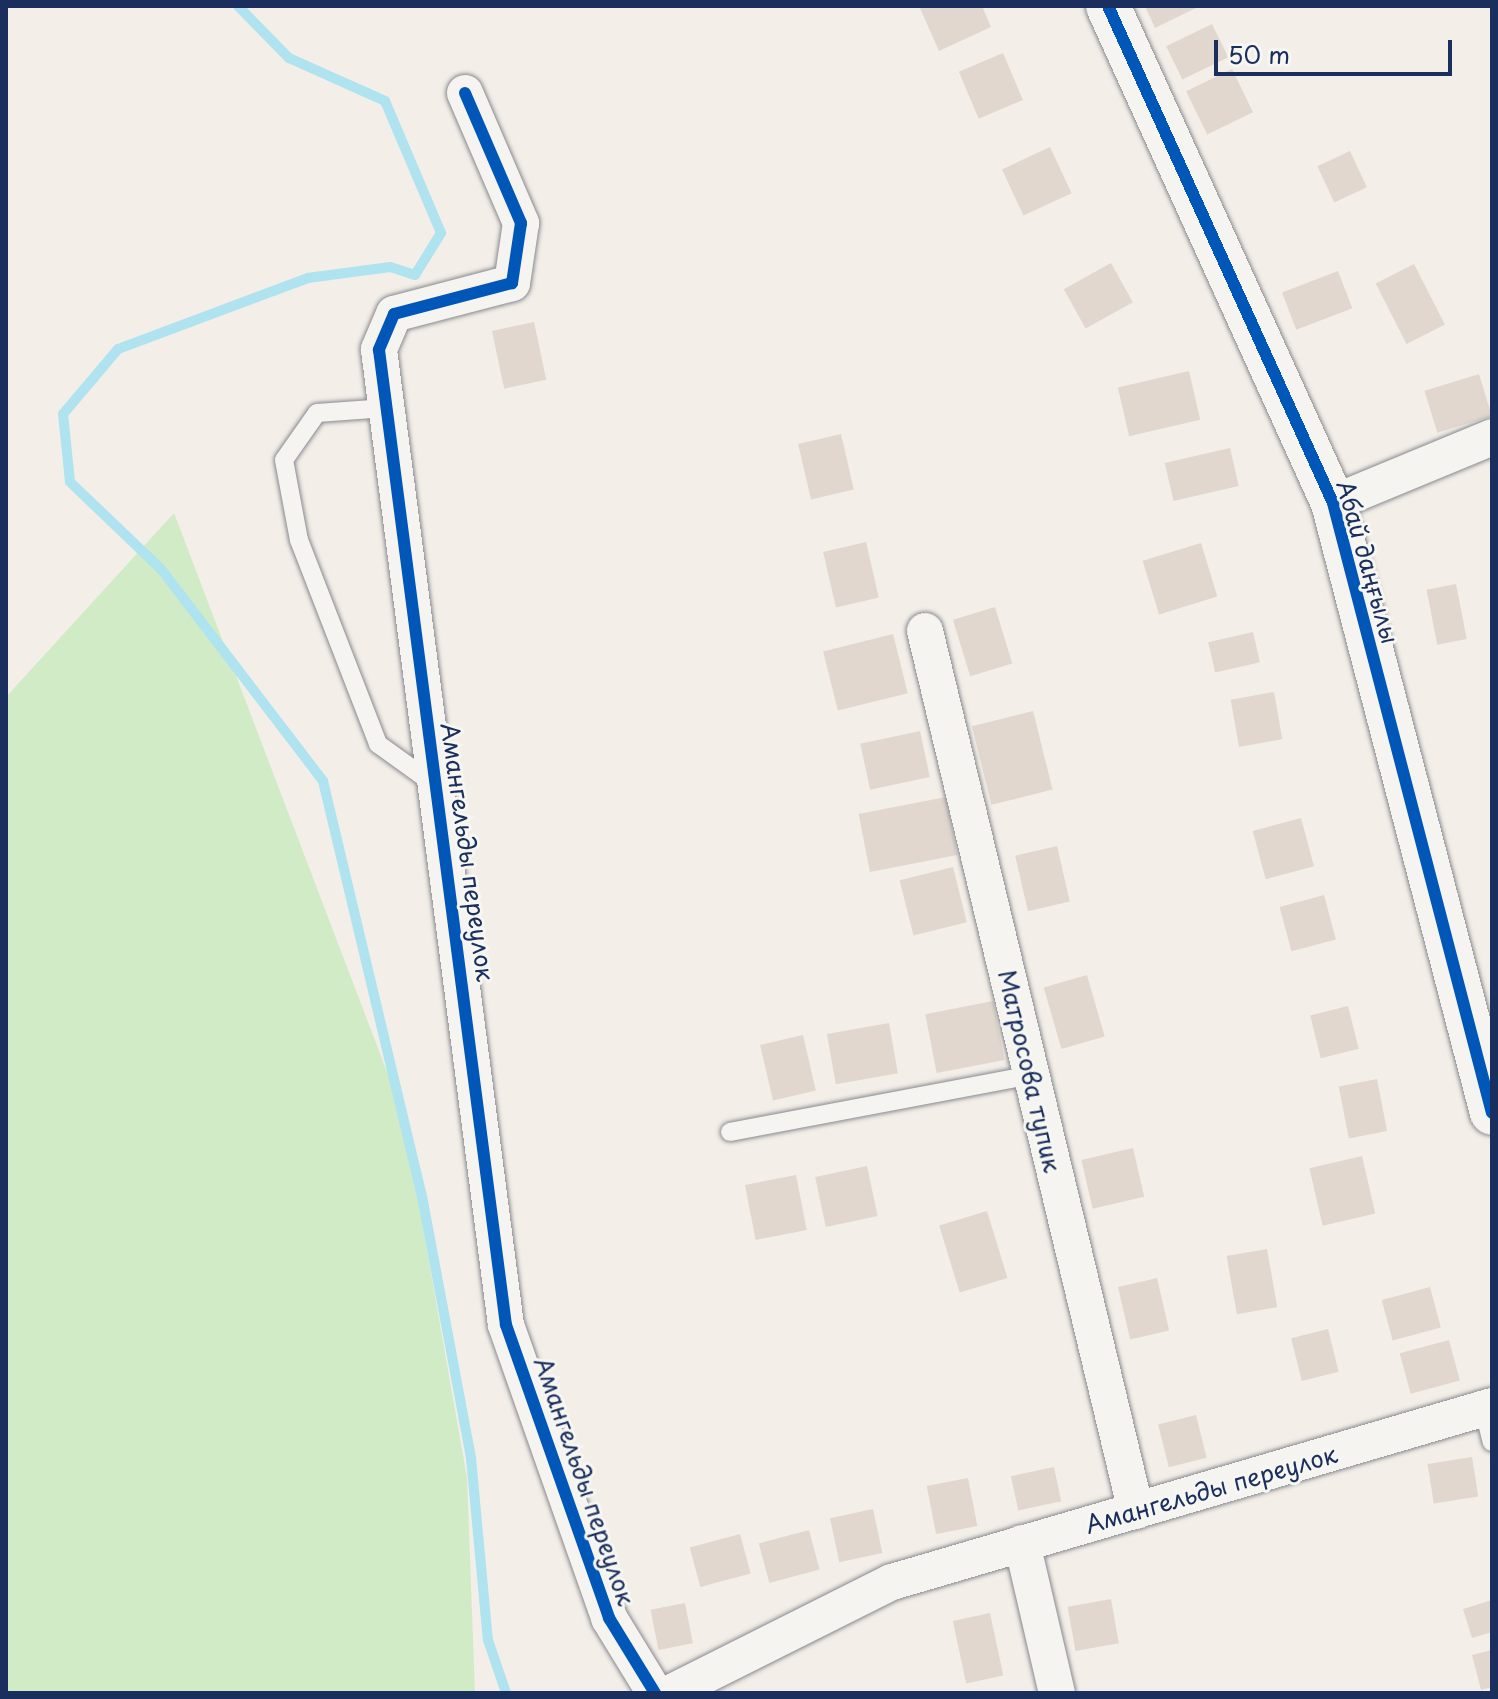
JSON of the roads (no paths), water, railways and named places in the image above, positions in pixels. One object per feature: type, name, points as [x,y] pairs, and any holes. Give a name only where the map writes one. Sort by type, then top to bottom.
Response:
[{"type":"street","name":"Абай даңғылы","points":[[1108,6],[1333,503],[1492,1113]]},
{"type":"street","name":"Амангельды переулок","points":[[465,93],[521,223],[512,283],[394,314],[379,350],[506,1325],[609,1618],[655,1693]]},
{"type":"street","points":[[1333,503],[1492,437]]},
{"type":"street","name":"Матросова тупик","points":[[925,631],[1136,1511]]},
{"type":"street","name":"Амангельды переулок","points":[[670,1693],[892,1582],[1136,1511],[1489,1420]]},
{"type":"street","points":[[1022,1543],[1057,1693]]},
{"type":"lane","points":[[386,408],[317,413],[284,460],[299,540],[378,744],[437,787]]},
{"type":"lane","points":[[730,1132],[1032,1075]]},
{"type":"waterway","points":[[238,6],[289,58],[385,101],[441,233],[415,275],[390,267],[308,278],[118,349],[63,414],[70,482],[161,569],[323,781],[422,1196],[471,1458],[488,1640],[506,1693]]}]
